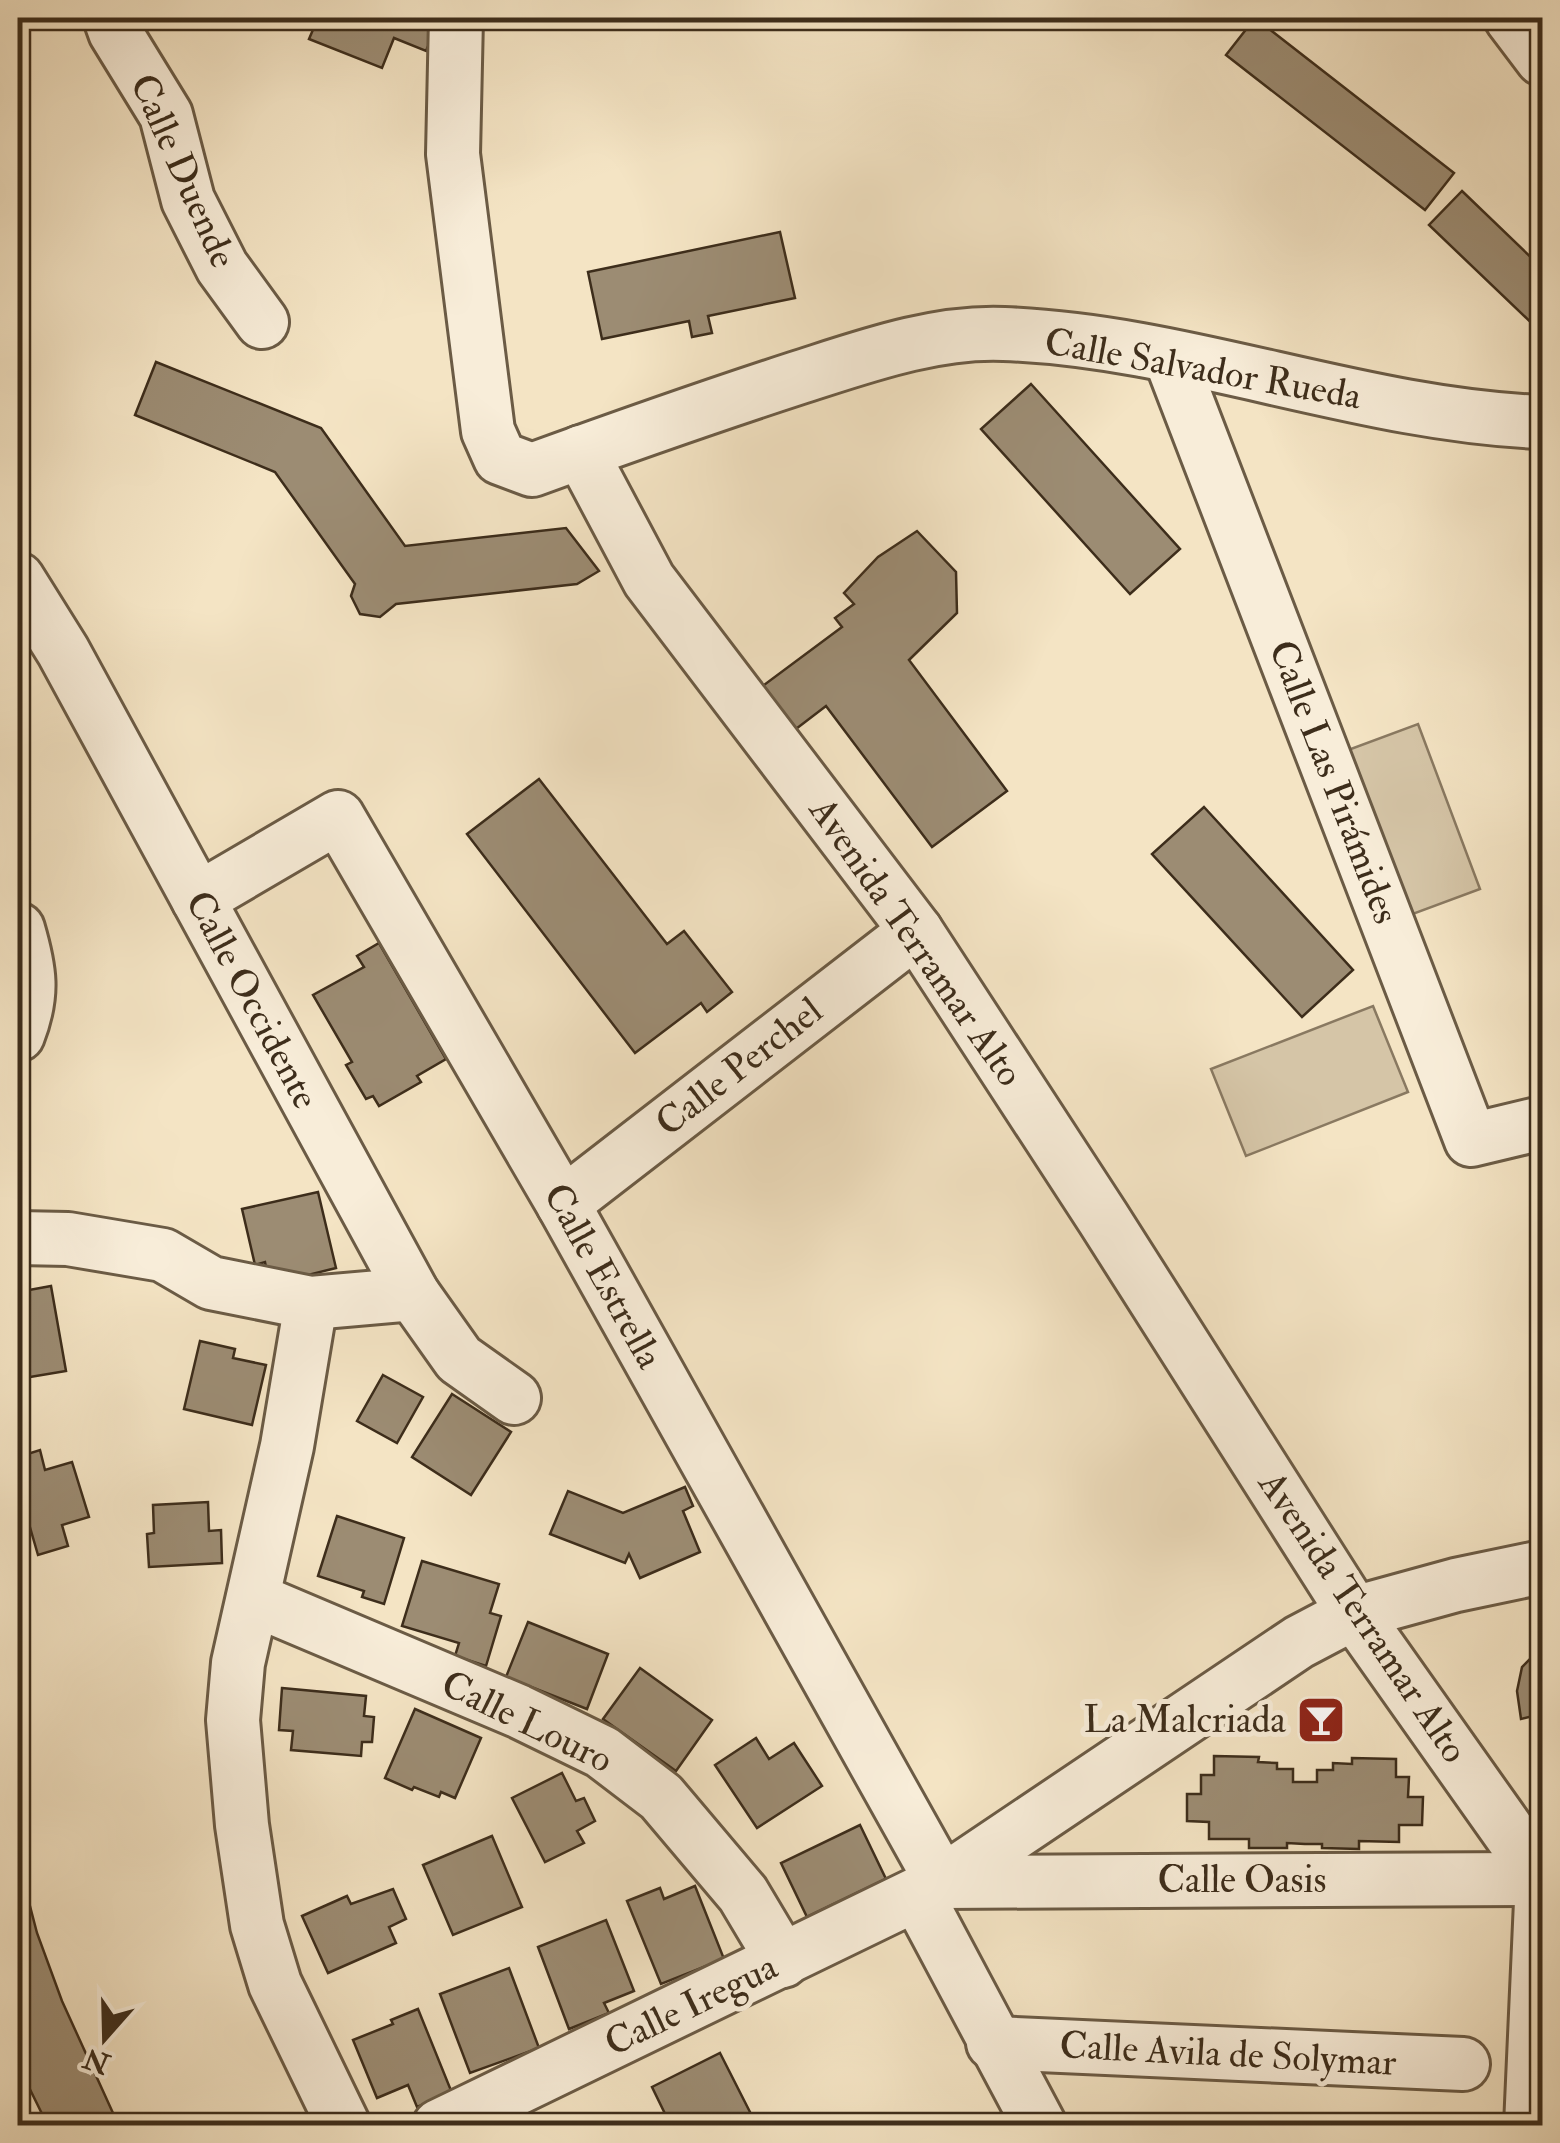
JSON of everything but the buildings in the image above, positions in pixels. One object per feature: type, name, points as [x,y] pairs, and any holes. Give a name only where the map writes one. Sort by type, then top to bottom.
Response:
[{"type":"street","name":"Calle Duende","points":[[110,18],[166,115],[188,200],[222,267],[262,322]]},
{"type":"street","points":[[456,18],[452,154],[488,431],[500,458],[532,470],[581,452]]},
{"type":"street","points":[[1512,18],[1542,59]]},
{"type":"street","name":"Calle Salvador Rueda","points":[[581,452],[650,425],[883,350],[933,340],[1002,334],[1152,353],[1437,413],[1542,422]]},
{"type":"street","points":[[1152,353],[1413,1078]]},
{"type":"street","name":"Calle Las Pirámides","points":[[1152,353],[1472,1140],[1542,1123]]},
{"type":"street","name":"Avenida Terramar Alto","points":[[581,452],[649,580],[916,931],[1354,1613],[1542,1879]]},
{"type":"street","name":"Calle Occidente","points":[[18,579],[63,652],[413,1294],[460,1359],[514,1398]]},
{"type":"street","name":"Calle Estrella","points":[[198,900],[338,817],[563,1204],[930,1889],[994,2043],[1040,2126]]},
{"type":"street","points":[[18,928],[29,966],[28,1008],[18,1034]]},
{"type":"street","name":"Calle Perchel","points":[[563,1204],[916,931]]},
{"type":"street","points":[[18,1238],[68,1240],[163,1255],[211,1283],[311,1304],[413,1294]]},
{"type":"street","points":[[311,1304],[287,1446],[238,1663],[232,1720],[257,1924],[275,1984],[344,2126]]},
{"type":"street","name":"Calle Iregua","points":[[439,2126],[930,1889],[1268,1663],[1354,1613],[1456,1585],[1542,1568]]},
{"type":"street","name":"Calle Louro","points":[[253,1600],[518,1711],[602,1752],[661,1797],[743,1894],[783,1961]]},
{"type":"street","points":[[1531,2126],[1542,1879]]},
{"type":"street","name":"Calle Oasis","points":[[930,1889],[1542,1879]]},
{"type":"street","name":"Calle Avila de Solymar","points":[[994,2043],[1463,2064]]},
{"type":"shaded area","points":[[1418,724],[1480,889],[1402,918],[1340,753]]},
{"type":"shaded area","points":[[1373,1006],[1408,1092],[1246,1156],[1211,1069]]},
{"type":"place","name":"La Malcriada","points":[[1321,1720]]}]
